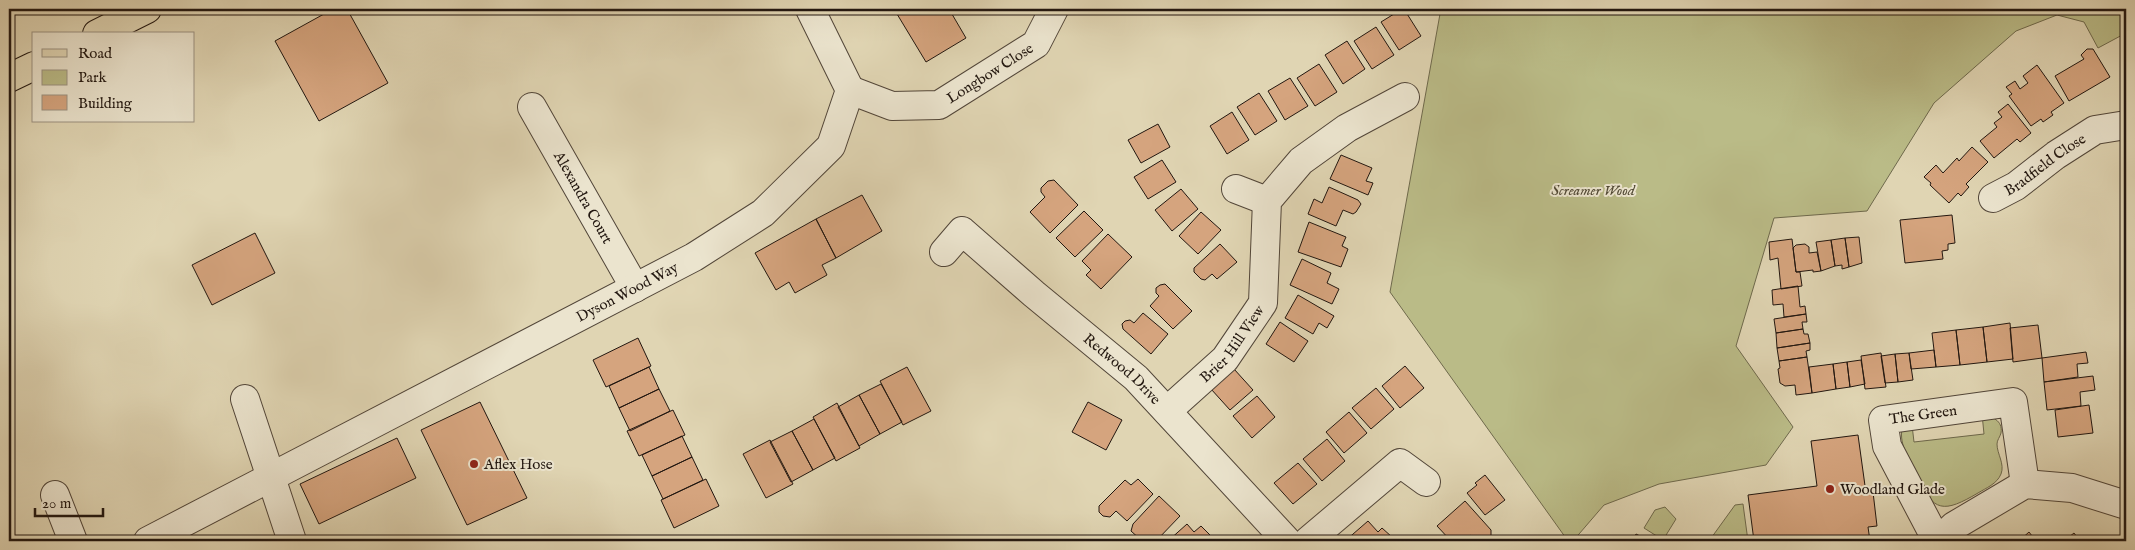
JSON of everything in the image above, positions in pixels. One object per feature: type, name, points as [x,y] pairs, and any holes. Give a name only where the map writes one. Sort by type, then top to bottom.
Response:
[{"type":"main road","points":[[101,32],[146,9]]},
{"type":"main road","points":[[9,78],[32,67]]},
{"type":"street","points":[[810,9],[850,90]]},
{"type":"street","name":"Longbow Close","points":[[850,90],[892,106],[939,105],[1036,44],[1054,9]]},
{"type":"street","name":"Dyson Wood Way","points":[[148,541],[694,257],[763,213],[831,146],[850,90]]},
{"type":"street","points":[[1236,189],[1267,201],[1302,161],[1347,128],[1405,97]]},
{"type":"street","name":"Alexandra Court","points":[[532,108],[635,288]]},
{"type":"street","name":"Bradfield Close","points":[[2010,198],[2056,155],[2095,130],[2126,125]]},
{"type":"street","name":"Brier Hill View","points":[[1167,411],[1225,360],[1263,303],[1267,201]]},
{"type":"street","name":"Redwood Drive","points":[[944,252],[962,231],[1034,294],[1136,378],[1287,541]]},
{"type":"street","points":[[245,399],[292,541]]},
{"type":"street","name":"The Green","points":[[2013,402],[2025,484],[1954,526],[1937,541],[1887,446],[1883,420],[2013,402]]},
{"type":"street","points":[[1308,541],[1400,463],[1426,482]]},
{"type":"street","points":[[2025,484],[2072,488],[2126,505]]},
{"type":"street","points":[[55,495],[73,541]]},
{"type":"green space","name":"Screamer Wood","points":[[1447,9],[2126,9],[2126,33],[2098,48],[2084,22],[2057,15],[2016,31],[1934,103],[1867,211],[1774,218],[1736,346],[1793,427],[1766,465],[1659,484],[1604,505],[1573,541],[1568,541],[1390,292],[1440,14]]},
{"type":"green space","points":[[1982,414],[1993,418],[2000,425],[2001,433],[1997,441],[1997,448],[2002,466],[2001,474],[1994,483],[1966,500],[1948,506],[1934,503],[1928,497],[1906,453],[1901,435],[1902,429],[1912,425],[1914,442],[1984,434]]},
{"type":"green space","points":[[1743,504],[1748,541],[1709,541],[1735,505]]},
{"type":"green space","points":[[1665,507],[1676,519],[1663,540],[1644,528],[1655,510]]},
{"type":"building","points":[[333,9],[347,9],[388,83],[319,121],[275,41]]},
{"type":"building","points":[[894,9],[949,9],[966,38],[926,62]]},
{"type":"building","points":[[1404,9],[1421,36],[1399,50],[1381,22]]},
{"type":"building","points":[[1376,27],[1394,55],[1372,69],[1354,41]]},
{"type":"building","points":[[1347,41],[1365,69],[1343,84],[1325,55]]},
{"type":"building","points":[[2087,49],[2093,49],[2110,77],[2069,101],[2055,76],[2084,59],[2081,55]]},
{"type":"building","points":[[1319,64],[1337,92],[1315,106],[1297,78]]},
{"type":"building","points":[[2037,65],[2064,103],[2051,112],[2053,115],[2043,122],[2041,119],[2031,126],[2009,96],[2012,94],[2006,87],[2015,81],[2020,89],[2028,83],[2023,76]]},
{"type":"building","points":[[1290,78],[1308,106],[1285,120],[1268,91]]},
{"type":"building","points":[[1259,93],[1277,121],[1255,135],[1237,107]]},
{"type":"building","points":[[2008,104],[2031,133],[2020,142],[2017,139],[1994,158],[1980,141],[1997,127],[1994,123],[2002,117],[1998,112]]},
{"type":"building","points":[[1232,112],[1249,140],[1227,154],[1210,126]]},
{"type":"building","points":[[1158,124],[1170,147],[1141,163],[1128,140]]},
{"type":"building","points":[[1972,147],[1988,162],[1966,184],[1969,187],[1961,196],[1958,193],[1949,203],[1924,177],[1936,165],[1943,173],[1957,158],[1959,161]]},
{"type":"building","points":[[1341,155],[1372,168],[1366,181],[1373,183],[1368,195],[1330,179]]},
{"type":"building","points":[[1162,160],[1176,182],[1148,199],[1134,177]]},
{"type":"building","points":[[1054,180],[1078,205],[1050,233],[1030,212],[1045,197],[1041,192],[1041,188],[1048,181]]},
{"type":"building","points":[[1329,187],[1358,200],[1361,204],[1353,214],[1343,210],[1336,226],[1308,214],[1314,199],[1322,203]]},
{"type":"building","points":[[1181,189],[1198,209],[1172,231],[1155,210]]},
{"type":"building","points":[[862,195],[882,231],[836,258],[816,219]]},
{"type":"building","points":[[1084,211],[1103,230],[1075,257],[1056,238]]},
{"type":"building","points":[[1201,212],[1221,230],[1198,254],[1179,236]]},
{"type":"building","points":[[1952,215],[1955,243],[1948,244],[1948,250],[1942,251],[1943,259],[1905,263],[1900,220]]},
{"type":"building","points":[[816,219],[836,258],[822,265],[827,275],[795,293],[789,282],[776,290],[755,253]]},
{"type":"building","points":[[1309,222],[1346,237],[1342,246],[1348,249],[1341,267],[1298,252]]},
{"type":"building","points":[[255,233],[275,273],[212,305],[192,265]]},
{"type":"building","points":[[1108,234],[1132,257],[1101,289],[1086,275],[1091,270],[1082,261]]},
{"type":"building","points":[[1859,237],[1862,263],[1849,267],[1845,238]]},
{"type":"building","points":[[1845,238],[1849,267],[1842,269],[1842,265],[1835,266],[1831,240]]},
{"type":"building","points":[[1792,239],[1796,272],[1800,272],[1802,286],[1781,289],[1778,258],[1770,260],[1769,242]]},
{"type":"building","points":[[1831,240],[1835,266],[1821,271],[1816,242]]},
{"type":"building","points":[[1220,244],[1237,262],[1217,279],[1212,274],[1205,280],[1201,279],[1194,272],[1194,268]]},
{"type":"building","points":[[1805,244],[1809,247],[1809,253],[1817,252],[1821,271],[1796,272],[1793,248],[1796,245]]},
{"type":"building","points":[[1302,259],[1331,273],[1327,283],[1339,289],[1332,304],[1290,285]]},
{"type":"building","points":[[1165,284],[1192,311],[1173,329],[1150,306],[1159,296],[1156,293],[1156,288]]},
{"type":"building","points":[[1798,286],[1800,307],[1805,306],[1806,314],[1784,317],[1783,304],[1773,305],[1772,290]]},
{"type":"building","points":[[1298,295],[1334,316],[1327,328],[1319,323],[1313,334],[1285,318]]},
{"type":"building","points":[[1143,313],[1168,334],[1151,354],[1123,329],[1122,324],[1130,320],[1134,323]]},
{"type":"building","points":[[1806,314],[1807,322],[1802,322],[1803,329],[1776,333],[1774,319]]},
{"type":"building","points":[[1280,322],[1308,341],[1294,362],[1266,344]]},
{"type":"building","points":[[2010,323],[2013,359],[1987,362],[1983,327]]},
{"type":"building","points":[[2038,325],[2042,358],[2013,362],[2010,328]]},
{"type":"building","points":[[1983,327],[1987,362],[1960,365],[1956,330]]},
{"type":"building","points":[[1803,329],[1804,334],[1808,334],[1810,343],[1777,348],[1776,333]]},
{"type":"building","points":[[1956,330],[1960,365],[1936,367],[1932,333]]},
{"type":"building","points":[[638,338],[651,366],[606,387],[593,360]]},
{"type":"building","points":[[1810,343],[1810,350],[1806,351],[1807,357],[1779,361],[1777,348]]},
{"type":"building","points":[[1934,350],[1936,367],[1911,369],[1909,353]]},
{"type":"building","points":[[2086,352],[2088,363],[2077,364],[2078,377],[2044,382],[2042,358]]},
{"type":"building","points":[[1881,353],[1886,387],[1865,389],[1861,356]]},
{"type":"building","points":[[1909,353],[1913,380],[1898,382],[1895,354]]},
{"type":"building","points":[[1895,354],[1898,382],[1885,383],[1881,356]]},
{"type":"building","points":[[1807,357],[1812,393],[1796,395],[1795,385],[1785,386],[1780,383],[1779,361]]},
{"type":"building","points":[[1861,360],[1865,384],[1850,387],[1847,362]]},
{"type":"building","points":[[1847,362],[1850,387],[1836,389],[1833,364]]},
{"type":"building","points":[[1833,364],[1836,389],[1812,393],[1809,367]]},
{"type":"building","points":[[1405,366],[1424,388],[1400,408],[1382,386]]},
{"type":"building","points":[[649,367],[659,389],[619,408],[609,386]]},
{"type":"building","points":[[907,367],[931,411],[903,425],[880,381]]},
{"type":"building","points":[[1234,369],[1253,390],[1230,410],[1211,389]]},
{"type":"building","points":[[2093,376],[2095,390],[2080,392],[2081,406],[2047,410],[2044,382]]},
{"type":"building","points":[[881,384],[902,422],[880,434],[859,395]]},
{"type":"building","points":[[1376,388],[1394,409],[1371,429],[1352,408]]},
{"type":"building","points":[[659,389],[670,411],[630,431],[619,408]]},
{"type":"building","points":[[859,395],[880,434],[859,446],[838,407]]},
{"type":"building","points":[[1257,396],[1275,417],[1252,438],[1233,416]]},
{"type":"building","name":"Aflex Hose","points":[[480,402],[527,498],[467,525],[421,430]]},
{"type":"building","points":[[1088,402],[1122,420],[1106,450],[1072,432]]},
{"type":"building","points":[[837,403],[860,448],[836,461],[813,417]]},
{"type":"building","points":[[2089,405],[2093,433],[2058,437],[2055,410]]},
{"type":"building","points":[[673,410],[685,435],[639,456],[627,431]]},
{"type":"building","points":[[1349,412],[1367,433],[1344,453],[1326,432]]},
{"type":"building","points":[[814,419],[835,458],[813,470],[792,431]]},
{"type":"building","points":[[792,431],[813,470],[791,482],[770,442]]},
{"type":"building","name":"Woodland Glade","points":[[1858,435],[1866,493],[1873,492],[1877,526],[1868,527],[1870,541],[1833,541],[1832,536],[1791,541],[1754,541],[1748,495],[1817,486],[1811,441]]},
{"type":"building","points":[[682,436],[692,457],[652,476],[642,455]]},
{"type":"building","points":[[397,438],[416,478],[319,524],[300,484]]},
{"type":"building","points":[[1327,439],[1345,461],[1322,481],[1303,459]]},
{"type":"building","points":[[770,440],[793,484],[766,498],[743,454]]},
{"type":"building","points":[[692,457],[703,480],[663,499],[652,476]]},
{"type":"building","points":[[1298,463],[1317,484],[1293,504],[1274,483]]},
{"type":"building","points":[[1485,475],[1505,500],[1485,515],[1467,493]]},
{"type":"building","points":[[706,479],[719,506],[674,528],[661,500]]},
{"type":"building","points":[[1138,479],[1153,494],[1127,521],[1116,511],[1110,517],[1103,516],[1099,512],[1099,506],[1125,480],[1131,485]]},
{"type":"building","points":[[1159,496],[1180,516],[1156,541],[1151,536],[1147,540],[1141,540],[1131,531],[1133,524]]},
{"type":"building","points":[[1465,501],[1491,530],[1491,535],[1484,541],[1477,541],[1471,535],[1464,541],[1451,541],[1437,526]]},
{"type":"building","points":[[1368,521],[1378,532],[1382,528],[1392,537],[1387,541],[1345,541]]},
{"type":"building","points":[[1187,524],[1194,532],[1201,526],[1212,537],[1208,541],[1168,541]]},
{"type":"building","points":[[2029,532],[2036,541],[2019,541]]},
{"type":"building","points":[[2074,533],[2080,541],[2064,541]]},
{"type":"building","points":[[1636,534],[1650,541],[1632,541]]},
{"type":"place","name":"Aflex Hose","points":[[474,464]]},
{"type":"place","name":"Woodland Glade","points":[[1830,489]]}]
